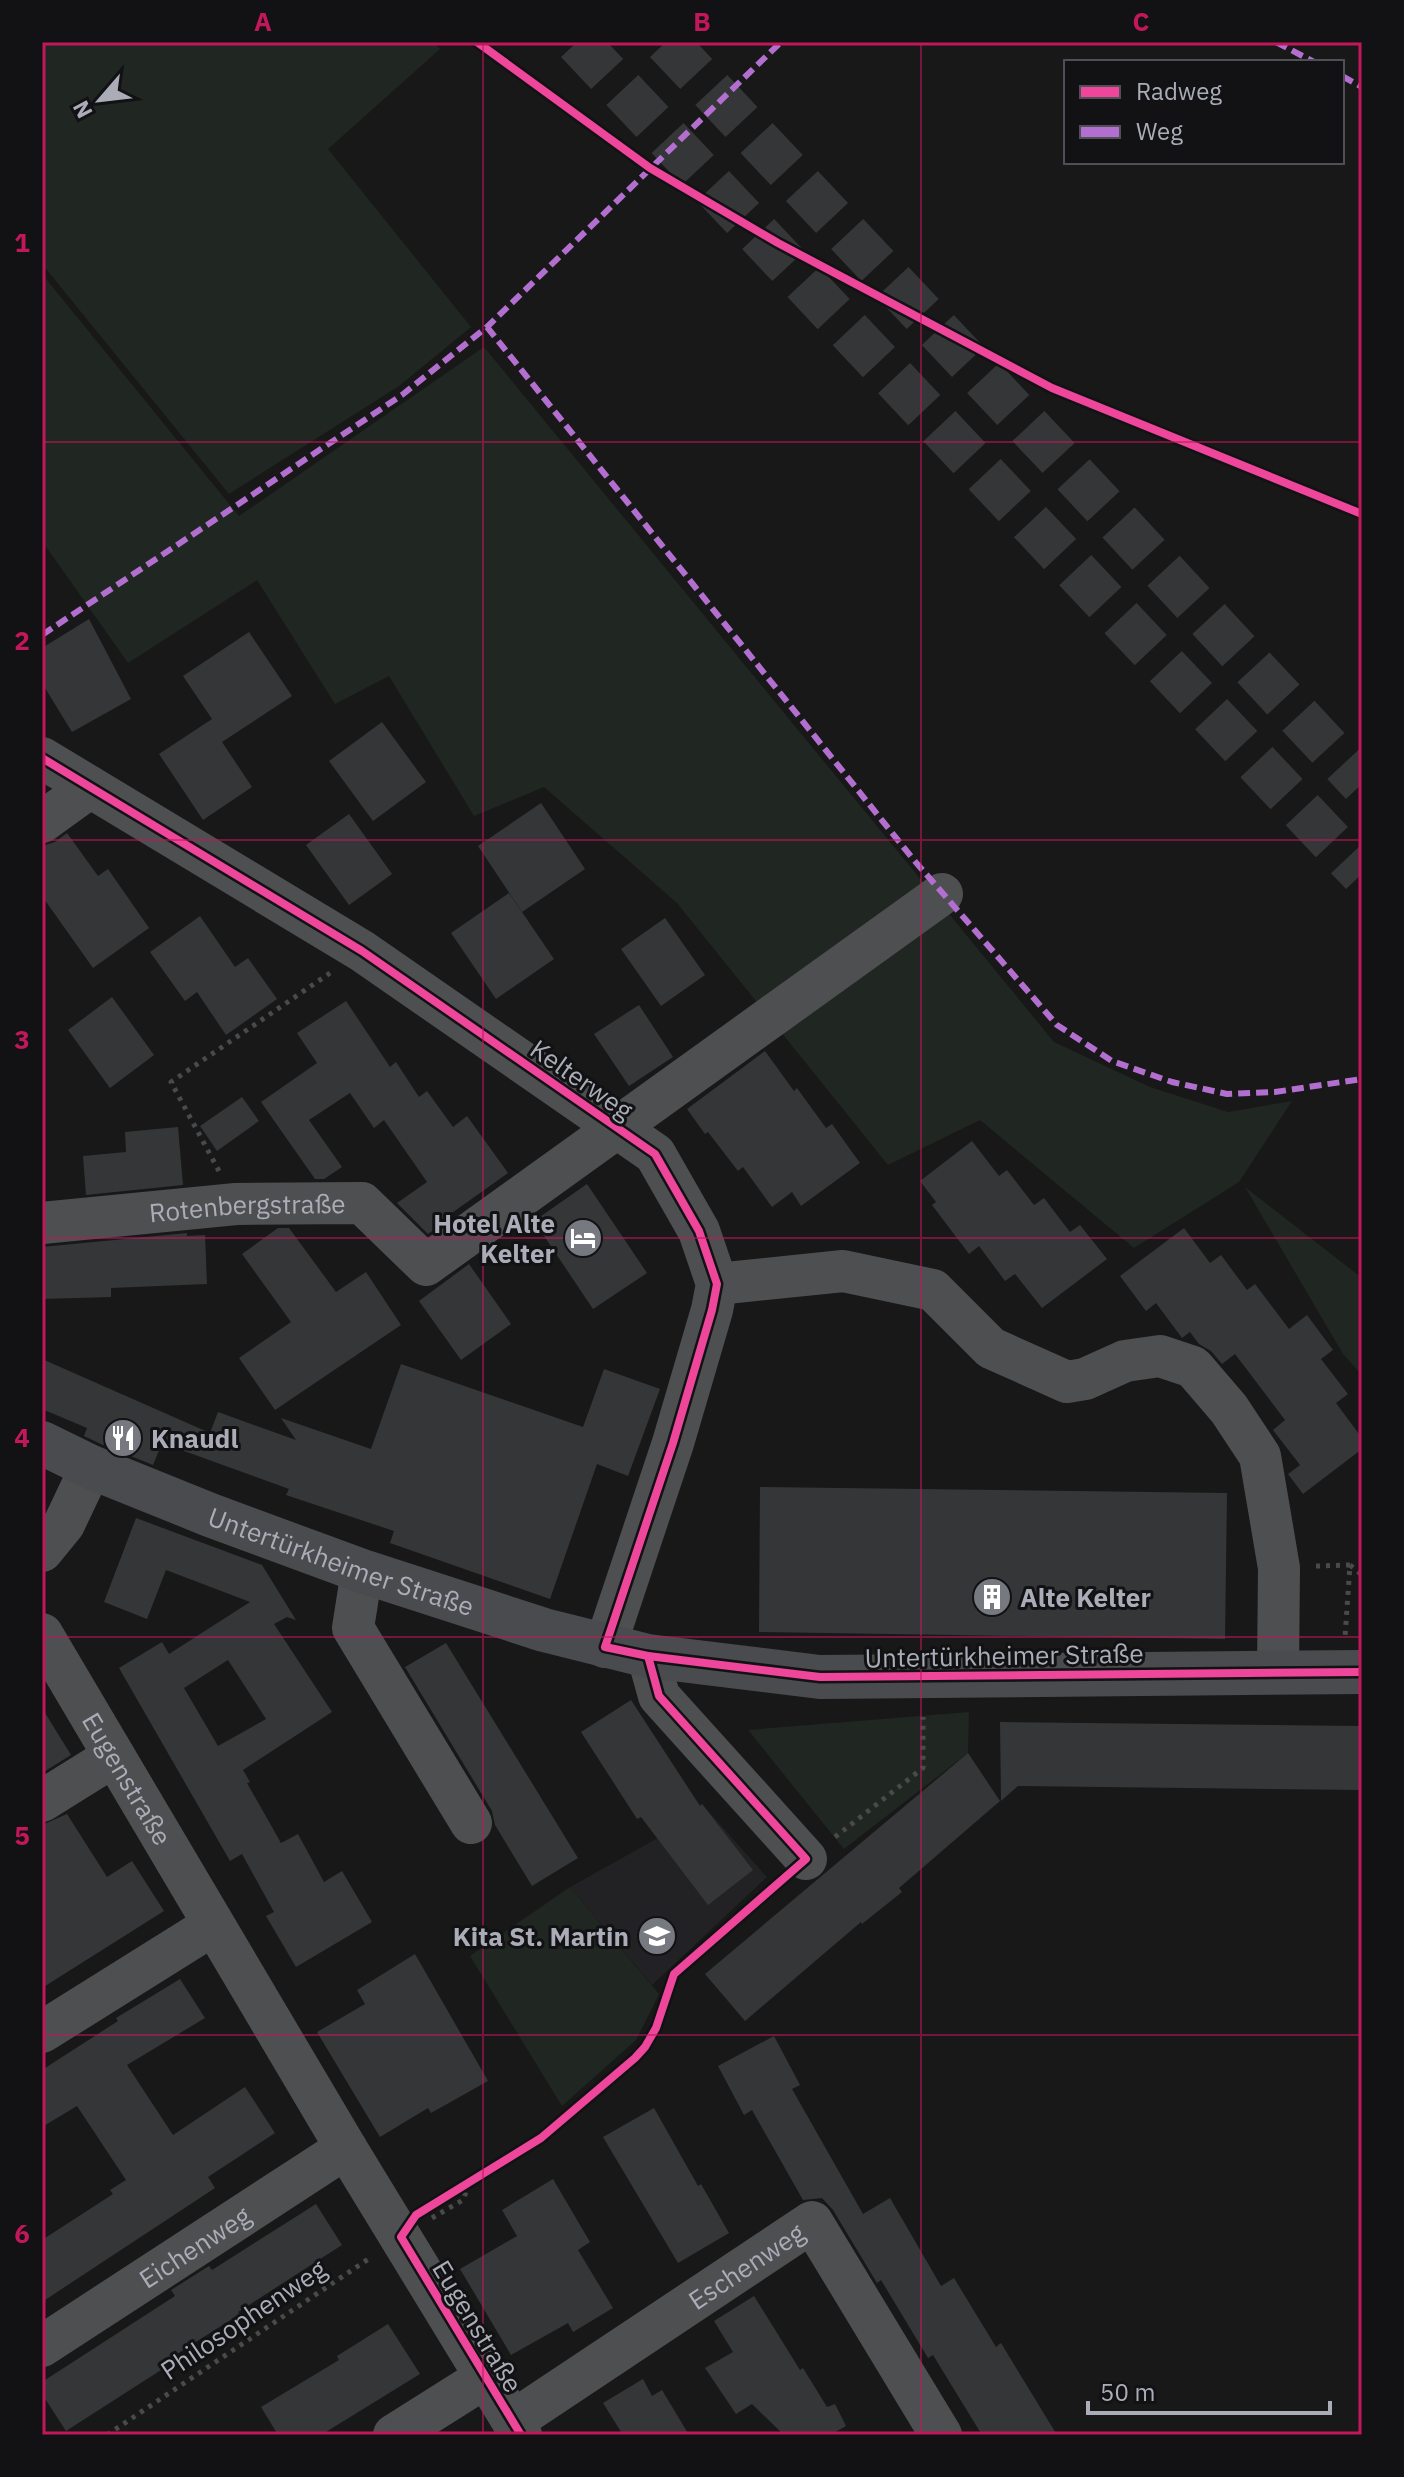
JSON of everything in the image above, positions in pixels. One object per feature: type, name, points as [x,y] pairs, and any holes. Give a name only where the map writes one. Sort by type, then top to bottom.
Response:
[{"type":"main road","name":"Untertürkheimer Straße","points":[[42,1443],[91,1467],[210,1515],[362,1571],[605,1647],[648,1656],[820,1677],[1352,1672]]},
{"type":"street","name":"Kelterweg","points":[[42,758],[362,951],[655,1154],[699,1231],[717,1284]]},
{"type":"street","points":[[42,822],[89,788]]},
{"type":"street","points":[[617,1127],[942,894]]},
{"type":"street","name":"Kelterweg","points":[[426,1265],[617,1127]]},
{"type":"street","name":"Rotenbergstraße","points":[[42,1223],[236,1204],[362,1203],[426,1265]]},
{"type":"street","points":[[605,1647],[684,1446],[717,1284],[843,1271],[933,1290],[991,1348],[1067,1382],[1085,1379],[1125,1361],[1160,1356],[1193,1367],[1229,1409],[1260,1456],[1279,1568],[1278,1672]]},
{"type":"street","points":[[42,1551],[64,1524],[91,1467]]},
{"type":"street","points":[[362,1571],[353,1628],[471,1823]]},
{"type":"street","name":"Eugenstraße","points":[[42,1634],[346,2148],[418,2226],[486,2377],[517,2428]]},
{"type":"street","points":[[648,1656],[659,1696],[806,1859]]},
{"type":"street","points":[[42,1801],[114,1756]]},
{"type":"street","points":[[42,2032],[213,1925]]},
{"type":"street","name":"Eichenweg","points":[[42,2346],[346,2148]]},
{"type":"street","name":"Eschenweg","points":[[517,2428],[812,2222],[941,2435]]},
{"type":"street","name":"Eugenstraße","points":[[394,2435],[486,2377]]},
{"type":"path","points":[[236,1204],[171,1082],[362,951]]},
{"type":"path","points":[[1279,1568],[1350,1565],[1362,1575]]},
{"type":"path","points":[[1350,1565],[1352,1672]]},
{"type":"path","points":[[806,1859],[923,1768],[923,1717]]},
{"type":"shaded area","points":[[42,42],[433,42],[440,49],[328,149],[471,327],[399,386],[229,494],[42,264]]},
{"type":"shaded area","points":[[42,274],[239,516],[484,347],[1054,1042],[1150,1087],[1228,1112],[1292,1101],[1239,1182],[1134,1248],[980,1120],[888,1165],[677,903],[544,787],[474,816],[389,676],[335,704],[257,580],[128,663],[42,541]]},
{"type":"shaded area","points":[[1245,1187],[1362,1278],[1362,1375],[1343,1354]]},
{"type":"shaded area","points":[[969,1712],[968,1753],[844,1849],[748,1730]]},
{"type":"shaded area","name":"Kita St. Martin","points":[[702,1804],[767,1877],[652,1985],[570,1887],[658,1838]]},
{"type":"shaded area","points":[[570,1887],[659,1994],[636,2040],[562,2106],[470,1956]]},
{"type":"building","points":[[89,619],[131,699],[72,732],[42,683],[42,648]]},
{"type":"building","points":[[249,632],[292,696],[222,742],[252,787],[203,820],[159,754],[212,719],[183,676]]},
{"type":"building","points":[[382,722],[426,782],[373,821],[329,761]]},
{"type":"building","points":[[541,803],[585,869],[522,912],[478,846]]},
{"type":"building","points":[[349,814],[392,874],[349,905],[306,845]]},
{"type":"building","points":[[67,833],[98,876],[108,869],[149,928],[93,968],[42,896],[42,846],[55,842]]},
{"type":"building","points":[[509,893],[554,959],[496,999],[451,933]]},
{"type":"building","points":[[200,916],[235,967],[248,958],[277,999],[226,1035],[197,992],[185,1001],[150,952]]},
{"type":"building","points":[[665,918],[705,975],[661,1006],[621,949]]},
{"type":"building","points":[[112,997],[154,1055],[110,1088],[68,1030]]},
{"type":"building","points":[[346,1001],[390,1067],[396,1062],[419,1097],[427,1091],[453,1127],[467,1116],[508,1173],[435,1225],[436,1228],[428,1234],[397,1203],[427,1182],[384,1120],[374,1128],[350,1093],[309,1120],[342,1167],[324,1179],[315,1179],[261,1102],[317,1063],[297,1033]]},
{"type":"building","points":[[639,1005],[673,1057],[629,1086],[594,1034]]},
{"type":"building","points":[[765,1051],[826,1128],[832,1124],[860,1163],[801,1206],[792,1192],[772,1207],[743,1167],[738,1171],[687,1109]]},
{"type":"building","points":[[242,1097],[259,1121],[217,1151],[200,1126]]},
{"type":"building","points":[[178,1127],[183,1185],[86,1195],[83,1156],[126,1152],[125,1132]]},
{"type":"building","points":[[972,1141],[999,1176],[1007,1170],[1034,1205],[1044,1198],[1070,1232],[1080,1225],[1107,1259],[1042,1308],[1015,1274],[1005,1281],[979,1246],[969,1254],[932,1205],[936,1202],[920,1181]]},
{"type":"building","points":[[587,1184],[647,1273],[593,1309],[534,1221]]},
{"type":"building","points":[[278,1228],[289,1228],[336,1292],[366,1272],[401,1325],[275,1410],[239,1358],[291,1322],[242,1254]]},
{"type":"building","points":[[1184,1228],[1210,1263],[1221,1255],[1247,1290],[1255,1284],[1289,1329],[1307,1315],[1333,1350],[1321,1359],[1348,1394],[1336,1403],[1362,1438],[1362,1449],[1303,1494],[1288,1474],[1300,1465],[1273,1430],[1285,1420],[1235,1354],[1222,1364],[1190,1332],[1182,1338],[1156,1303],[1146,1311],[1120,1276]]},
{"type":"building","points":[[187,1233],[187,1236],[205,1235],[207,1284],[111,1288],[111,1297],[42,1299],[42,1247]]},
{"type":"building","points":[[469,1264],[511,1324],[461,1360],[419,1301]]},
{"type":"building","points":[[42,1359],[210,1433],[218,1412],[296,1440],[281,1418],[371,1449],[401,1364],[583,1427],[604,1369],[660,1389],[628,1476],[597,1464],[550,1599],[390,1543],[394,1531],[286,1495],[289,1489],[162,1443],[153,1465],[84,1436],[87,1428],[42,1409]]},
{"type":"building","name":"Alte Kelter","points":[[760,1487],[1227,1493],[1225,1639],[759,1632]]},
{"type":"building","points":[[136,1518],[262,1565],[296,1620],[287,1617],[274,1624],[332,1712],[243,1770],[250,1782],[247,1783],[281,1843],[298,1834],[324,1882],[342,1871],[372,1922],[296,1967],[266,1916],[274,1912],[242,1854],[230,1861],[119,1668],[162,1642],[169,1654],[250,1602],[166,1570],[147,1619],[104,1602]],"holes":[[[228,1660],[266,1719],[218,1746],[184,1688]]]},
{"type":"building","points":[[446,1643],[578,1858],[532,1886],[495,1825],[492,1811],[405,1667]]},
{"type":"building","points":[[631,1700],[700,1806],[702,1804],[753,1870],[708,1905],[641,1817],[637,1819],[581,1732]]},
{"type":"building","points":[[42,1708],[71,1755],[42,1773]]},
{"type":"building","points":[[1000,1722],[1362,1726],[1362,1790],[1018,1786],[1001,1801]]},
{"type":"building","points":[[968,1753],[1000,1801],[899,1888],[902,1892],[861,1922],[745,2021],[705,1974]]},
{"type":"building","points":[[67,1814],[107,1877],[132,1861],[164,1911],[42,1988],[42,1825]]},
{"type":"building","points":[[415,1954],[488,2081],[431,2113],[428,2108],[380,2137],[317,2032],[365,2004],[357,1990]]},
{"type":"building","points":[[180,1979],[205,2018],[127,2065],[173,2135],[245,2087],[275,2133],[208,2177],[215,2188],[42,2302],[42,2240],[113,2194],[110,2190],[126,2180],[77,2106],[42,2127],[42,2070],[118,2021],[116,2018]]},
{"type":"building","points":[[774,2036],[800,2085],[792,2089],[863,2214],[890,2198],[941,2286],[954,2278],[996,2347],[1001,2343],[1057,2435],[982,2435],[933,2355],[928,2358],[881,2280],[877,2283],[833,2210],[822,2198],[803,2200],[752,2110],[744,2115],[718,2066]]},
{"type":"building","points":[[654,2108],[698,2186],[701,2184],[729,2233],[678,2263],[603,2137]]},
{"type":"building","points":[[553,2179],[590,2242],[578,2250],[613,2308],[573,2332],[568,2323],[511,2355],[460,2269],[517,2236],[502,2210]]},
{"type":"building","points":[[316,2204],[342,2245],[169,2359],[172,2363],[66,2431],[42,2394],[42,2382],[175,2296],[171,2290],[209,2266],[212,2270]]},
{"type":"building","points":[[754,2296],[800,2370],[803,2368],[827,2407],[835,2404],[846,2426],[830,2435],[784,2435],[752,2404],[736,2414],[705,2368],[733,2352],[714,2321]]},
{"type":"building","points":[[388,2324],[420,2374],[321,2435],[278,2435],[261,2407],[339,2360],[337,2356]]},
{"type":"building","points":[[643,2379],[652,2396],[662,2390],[689,2435],[623,2435],[603,2403]]},
{"type":"tunnel","points":[[577,42],[1362,874]]},
{"type":"tunnel","points":[[666,42],[1362,784]]},
{"type":"marked path","points":[[42,635],[402,395],[487,327],[781,42]]},
{"type":"marked path","points":[[1276,42],[1310,60]]},
{"type":"marked path","points":[[1344,77],[1362,87]]},
{"type":"marked path","points":[[487,327],[913,859],[1057,1025],[1112,1061],[1172,1082],[1227,1094],[1275,1092],[1362,1079]]},
{"type":"cycle path","points":[[477,42],[650,168],[778,243],[1052,388],[1362,514]]},
{"type":"cycle path","points":[[42,758],[362,951],[655,1154],[699,1231],[717,1284],[673,1443],[605,1647],[648,1656],[820,1677],[1362,1672]]},
{"type":"cycle path","points":[[521,2435],[401,2237],[416,2215],[541,2138],[635,2058],[656,2028],[674,1974],[806,1859],[659,1696],[648,1656]]},
{"type":"place","name":"Hotel Alte Kelter","points":[[583,1238]]},
{"type":"place","name":"Knaudl","points":[[123,1438]]},
{"type":"place","name":"Alte Kelter","points":[[992,1597]]},
{"type":"place","name":"Kita St. Martin","points":[[657,1936]]}]
